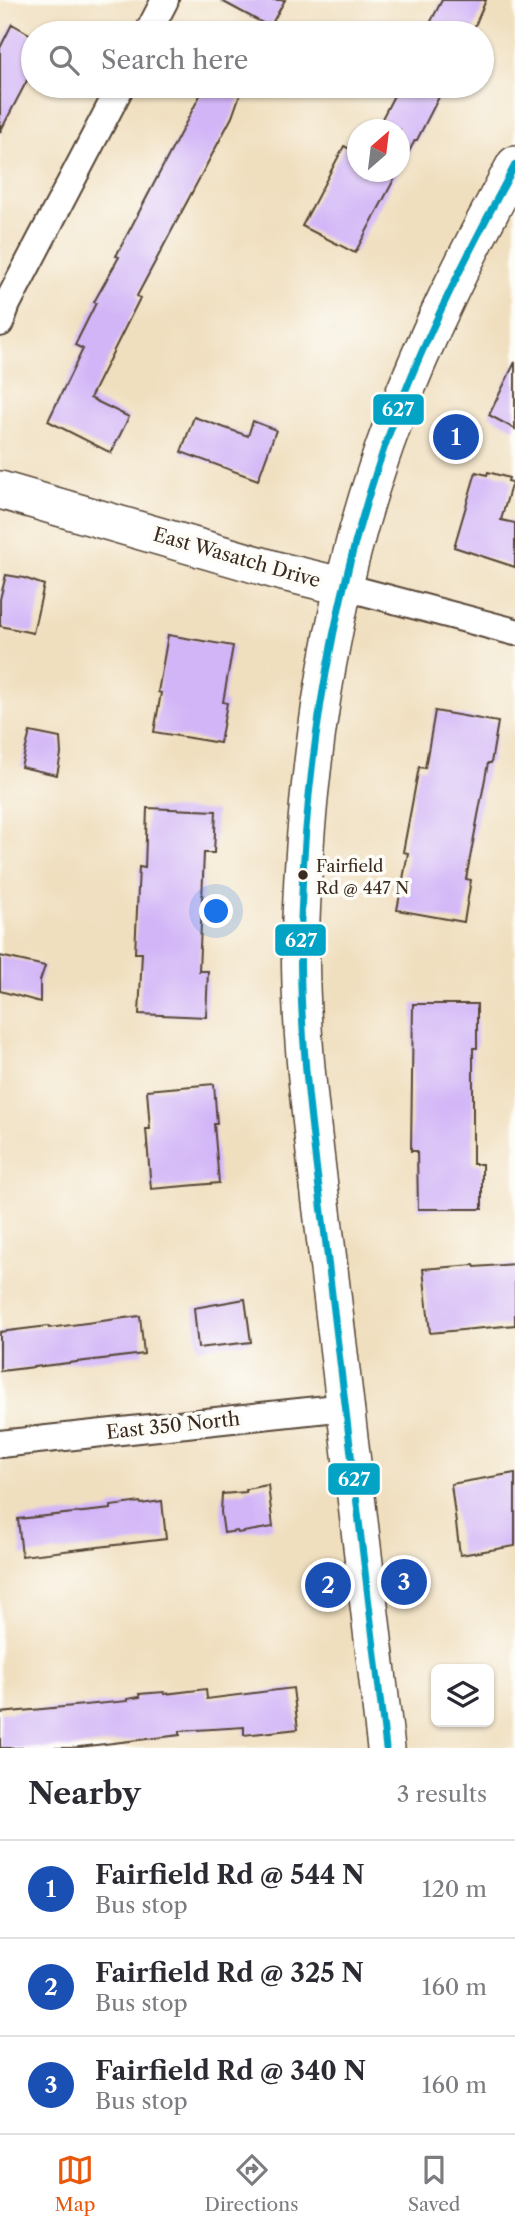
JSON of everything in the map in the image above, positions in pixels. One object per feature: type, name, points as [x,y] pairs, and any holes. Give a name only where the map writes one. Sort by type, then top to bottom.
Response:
[{"type":"main road","points":[[386,1748],[308,1085],[301,942],[305,849],[312,772],[332,642],[368,498],[393,423],[440,312],[515,165]]},
{"type":"main road","name":"East Wasatch Drive","points":[[0,490],[279,571],[345,587]]},
{"type":"street","points":[[154,21],[165,0]]},
{"type":"street","points":[[0,323],[7,304],[115,98]]},
{"type":"street","name":"East Wasatch Drive","points":[[345,587],[515,632]]},
{"type":"street","name":"East 350 North","points":[[0,1444],[346,1407]]},
{"type":"building","points":[[220,0],[285,0],[273,21],[259,21]]},
{"type":"building","points":[[442,0],[486,0],[477,21],[431,21]]},
{"type":"building","points":[[12,24],[21,29],[21,92],[0,132],[0,48]]},
{"type":"building","points":[[199,98],[239,98],[232,117],[137,296],[140,298],[90,398],[129,417],[111,453],[48,421],[83,349],[75,345],[96,303],[94,302],[119,257],[116,256]]},
{"type":"building","points":[[393,98],[438,98],[417,140],[410,150],[410,119],[382,119]]},
{"type":"building","points":[[344,146],[347,148],[347,182],[393,182],[355,253],[302,226]]},
{"type":"building","points":[[515,362],[515,429],[489,415]]},
{"type":"building","points":[[194,417],[248,436],[253,421],[276,430],[258,480],[181,452]]},
{"type":"building","points":[[476,472],[487,475],[488,472],[509,478],[508,481],[512,482],[501,520],[515,523],[515,567],[454,547]]},
{"type":"building","points":[[6,575],[44,585],[33,633],[0,626],[0,599]]},
{"type":"building","points":[[168,635],[233,646],[223,702],[227,703],[220,743],[154,732]]},
{"type":"building","points":[[435,711],[498,722],[466,879],[471,880],[464,922],[397,910],[408,853],[403,852],[419,767],[425,768]]},
{"type":"building","points":[[30,732],[60,738],[61,754],[57,775],[21,767]]},
{"type":"building","points":[[147,808],[216,811],[214,853],[204,853],[199,971],[208,971],[206,1017],[139,1014],[142,953],[135,953],[139,867],[145,868]]},
{"type":"building","points":[[0,956],[45,966],[40,981],[40,1002],[0,991]]},
{"type":"building","points":[[413,1004],[477,1004],[477,1048],[473,1048],[473,1164],[482,1164],[482,1209],[418,1209],[417,1151],[411,1151]]},
{"type":"building","points":[[214,1084],[219,1183],[151,1189],[146,1129],[150,1129],[147,1090]]},
{"type":"building","points":[[515,1264],[515,1325],[430,1333],[423,1269]]},
{"type":"building","points":[[245,1299],[251,1342],[198,1348],[194,1308]]},
{"type":"building","points":[[140,1316],[144,1354],[0,1371],[0,1332]]},
{"type":"building","points":[[515,1473],[515,1546],[460,1555],[451,1484]]},
{"type":"building","points":[[268,1485],[273,1527],[224,1533],[222,1494],[246,1492],[246,1489]]},
{"type":"building","points":[[162,1501],[166,1539],[22,1556],[18,1519]]},
{"type":"building","points":[[293,1688],[298,1729],[244,1735],[244,1727],[180,1731],[180,1735],[71,1748],[0,1748],[0,1713],[128,1701],[127,1699],[140,1697],[139,1694],[206,1689],[207,1699]]},
{"type":"transit line","name":"627","points":[[386,1748],[304,1051],[300,963],[309,793],[327,668],[355,544],[373,483],[393,423],[434,324],[515,165]]},
{"type":"place","name":"Fairfield Rd @ 544 N","points":[[456,437]]},
{"type":"place","name":"Fairfield Rd @ 447 N","points":[[303,875]]},
{"type":"place","name":"Fairfield Rd @ 340 N","points":[[404,1582]]},
{"type":"place","name":"Fairfield Rd @ 325 N","points":[[328,1585]]}]
